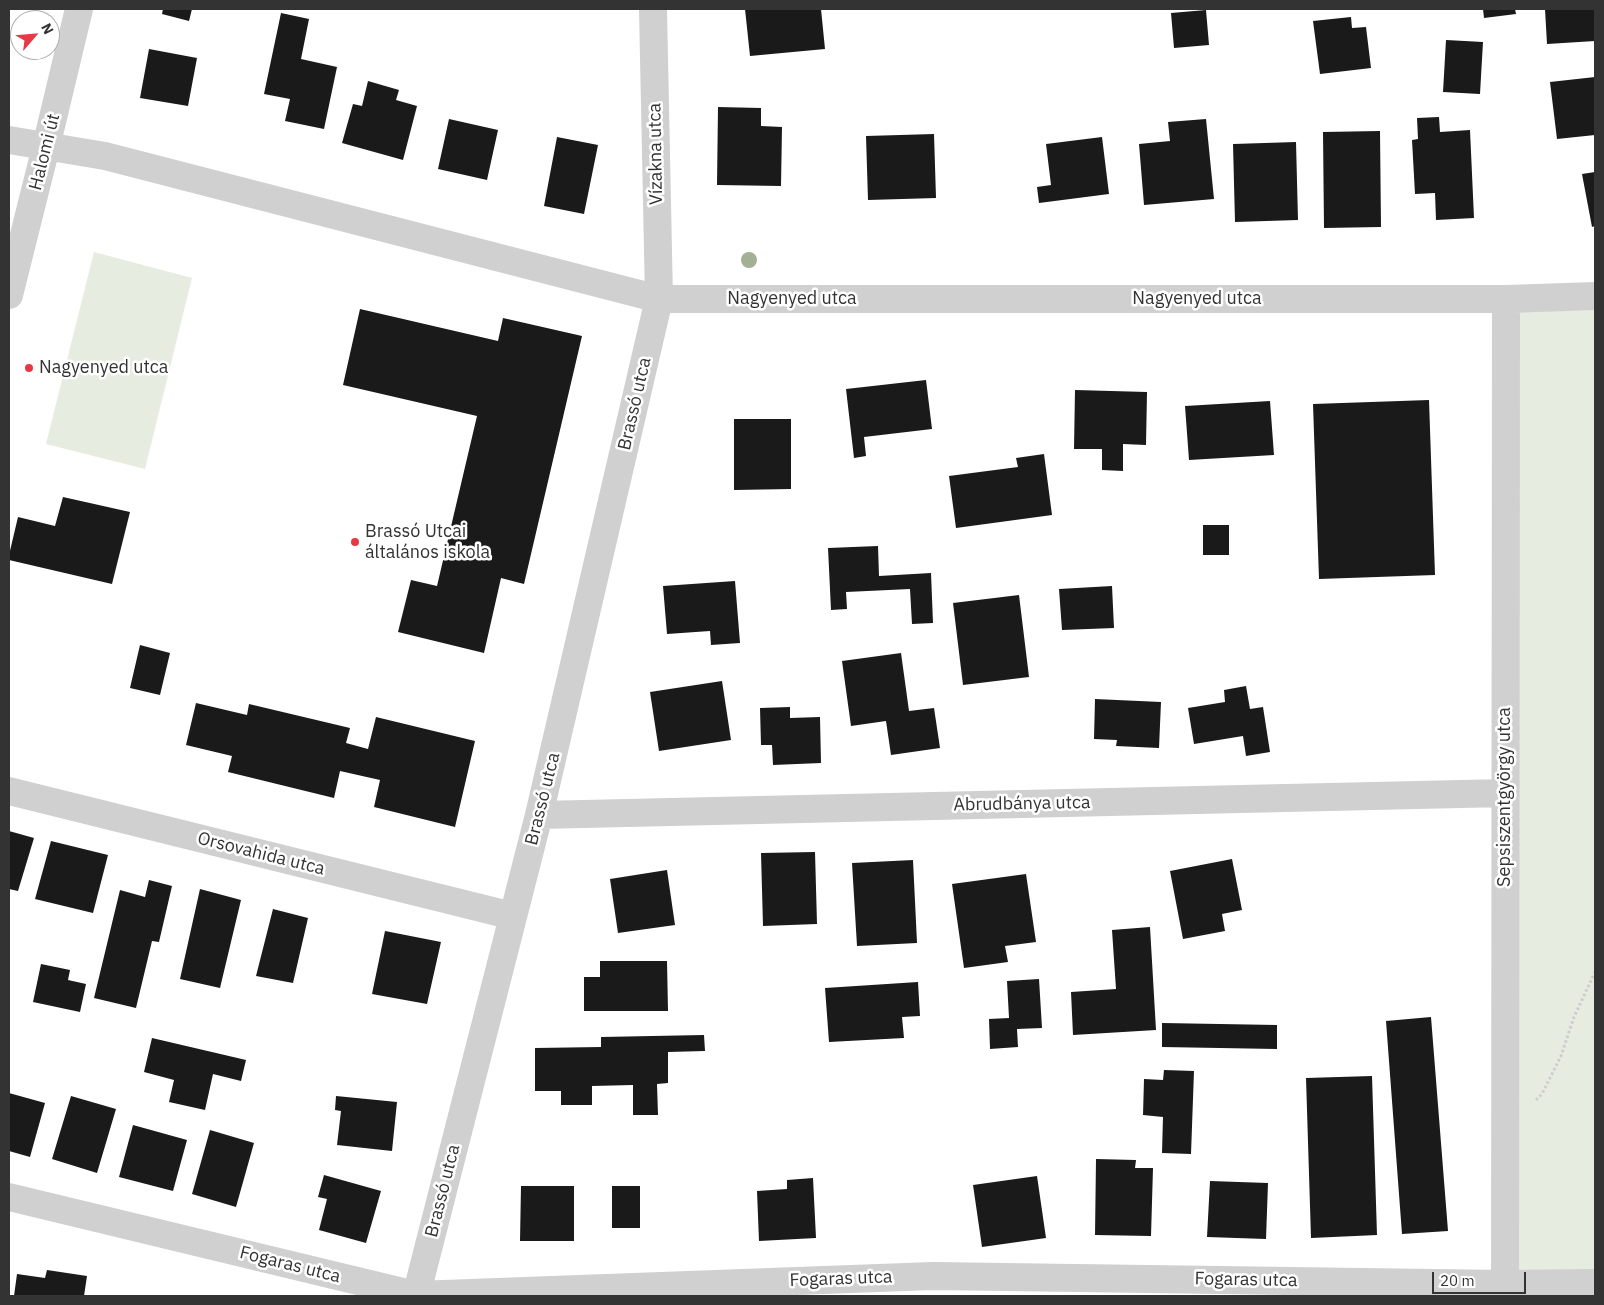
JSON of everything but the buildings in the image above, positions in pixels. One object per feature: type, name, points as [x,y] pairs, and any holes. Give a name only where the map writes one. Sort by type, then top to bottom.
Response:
[{"type":"street","name":"Halomi út","points":[[9,295],[79,9]]},
{"type":"street","name":"Vízakna utca","points":[[653,9],[659,299]]},
{"type":"street","name":"Nagyenyed utca","points":[[9,140],[106,156],[659,299],[1506,299],[1595,296]]},
{"type":"street","name":"Brassó utca","points":[[416,1296],[539,816],[659,299]]},
{"type":"street","name":"Sepsiszentgyörgy utca","points":[[1505,1290],[1506,299]]},
{"type":"street","name":"Orsovahida utca","points":[[9,791],[513,916]]},
{"type":"street","name":"Abrudbánya utca","points":[[539,816],[1505,793]]},
{"type":"street","name":"Fogaras utca","points":[[9,1197],[416,1296],[932,1286],[1505,1290],[1595,1282]]},
{"type":"path","points":[[1505,1129],[1542,1094],[1561,1056],[1574,1017],[1595,972]]},
{"type":"shaded area","points":[[94,252],[192,278],[145,469],[46,444]]},
{"type":"shaded area","points":[[1595,296],[1595,1283],[1505,1284],[1506,299]]},
{"type":"place","name":"Nagyenyed utca","points":[[29,368]]},
{"type":"place","name":"Brassó Utcai általános iskola","points":[[355,542]]}]
